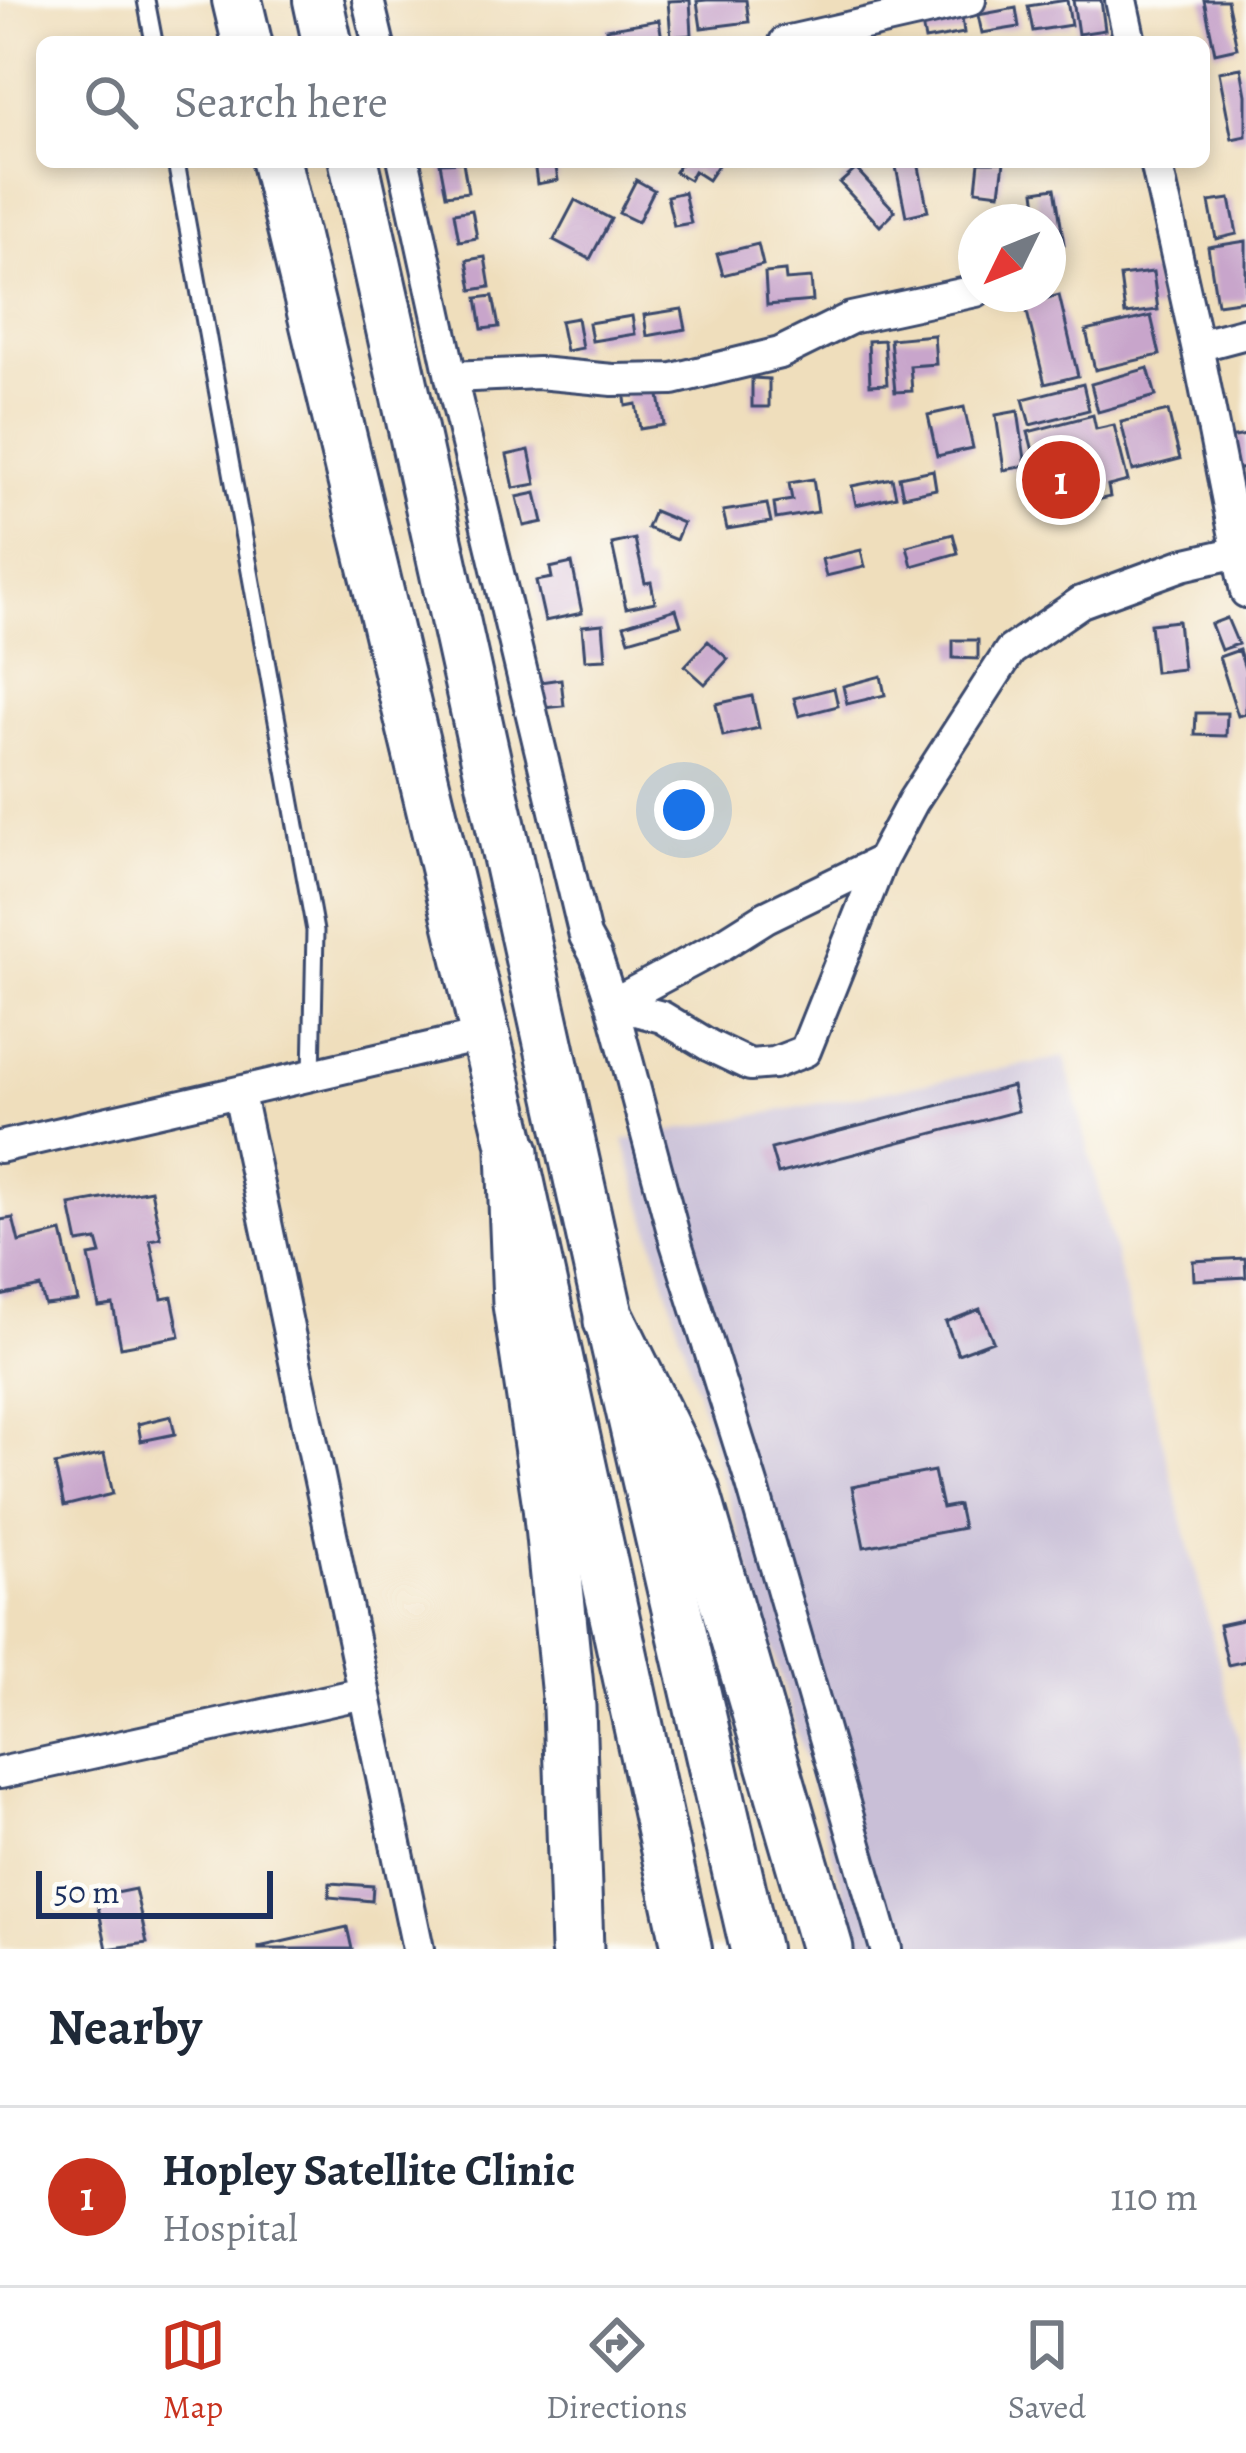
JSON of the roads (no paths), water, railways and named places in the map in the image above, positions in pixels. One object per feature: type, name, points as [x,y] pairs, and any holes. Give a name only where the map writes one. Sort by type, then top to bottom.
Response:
[{"type":"highway","points":[[512,1151],[519,1304],[549,1506],[569,1707],[577,1949]]},
{"type":"highway","points":[[610,1321],[693,1489],[827,1949]]},
{"type":"main road","points":[[237,0],[246,36]]},
{"type":"main road","points":[[318,0],[326,36]]},
{"type":"main road","points":[[277,168],[512,1151],[687,1949]]},
{"type":"main road","points":[[355,168],[610,1321],[755,1949]]},
{"type":"street","points":[[368,0],[377,36]]},
{"type":"street","points":[[811,36],[970,0]]},
{"type":"street","points":[[1120,0],[1129,36]]},
{"type":"street","points":[[405,168],[586,936],[612,1004],[676,1243],[752,1484],[886,1949]]},
{"type":"street","points":[[1157,168],[1246,592]]},
{"type":"street","points":[[451,377],[538,373],[614,380],[673,379],[780,353],[851,318],[958,294]]},
{"type":"street","points":[[1197,346],[1246,333]]},
{"type":"street","points":[[612,1004],[662,1017],[750,1065],[774,1064],[805,1051],[881,861],[913,801],[1010,651],[1081,602],[1182,565],[1238,553]]},
{"type":"street","points":[[612,1004],[766,917],[881,861]]},
{"type":"street","points":[[0,1147],[485,1035]]},
{"type":"street","points":[[239,1094],[418,1949]]},
{"type":"street","points":[[0,1773],[364,1693]]},
{"type":"lane","points":[[146,0],[153,36]]},
{"type":"lane","points":[[177,168],[315,932],[312,1076]]},
{"type":"place","name":"Hopley Satellite Clinic","points":[[1061,480]]}]
